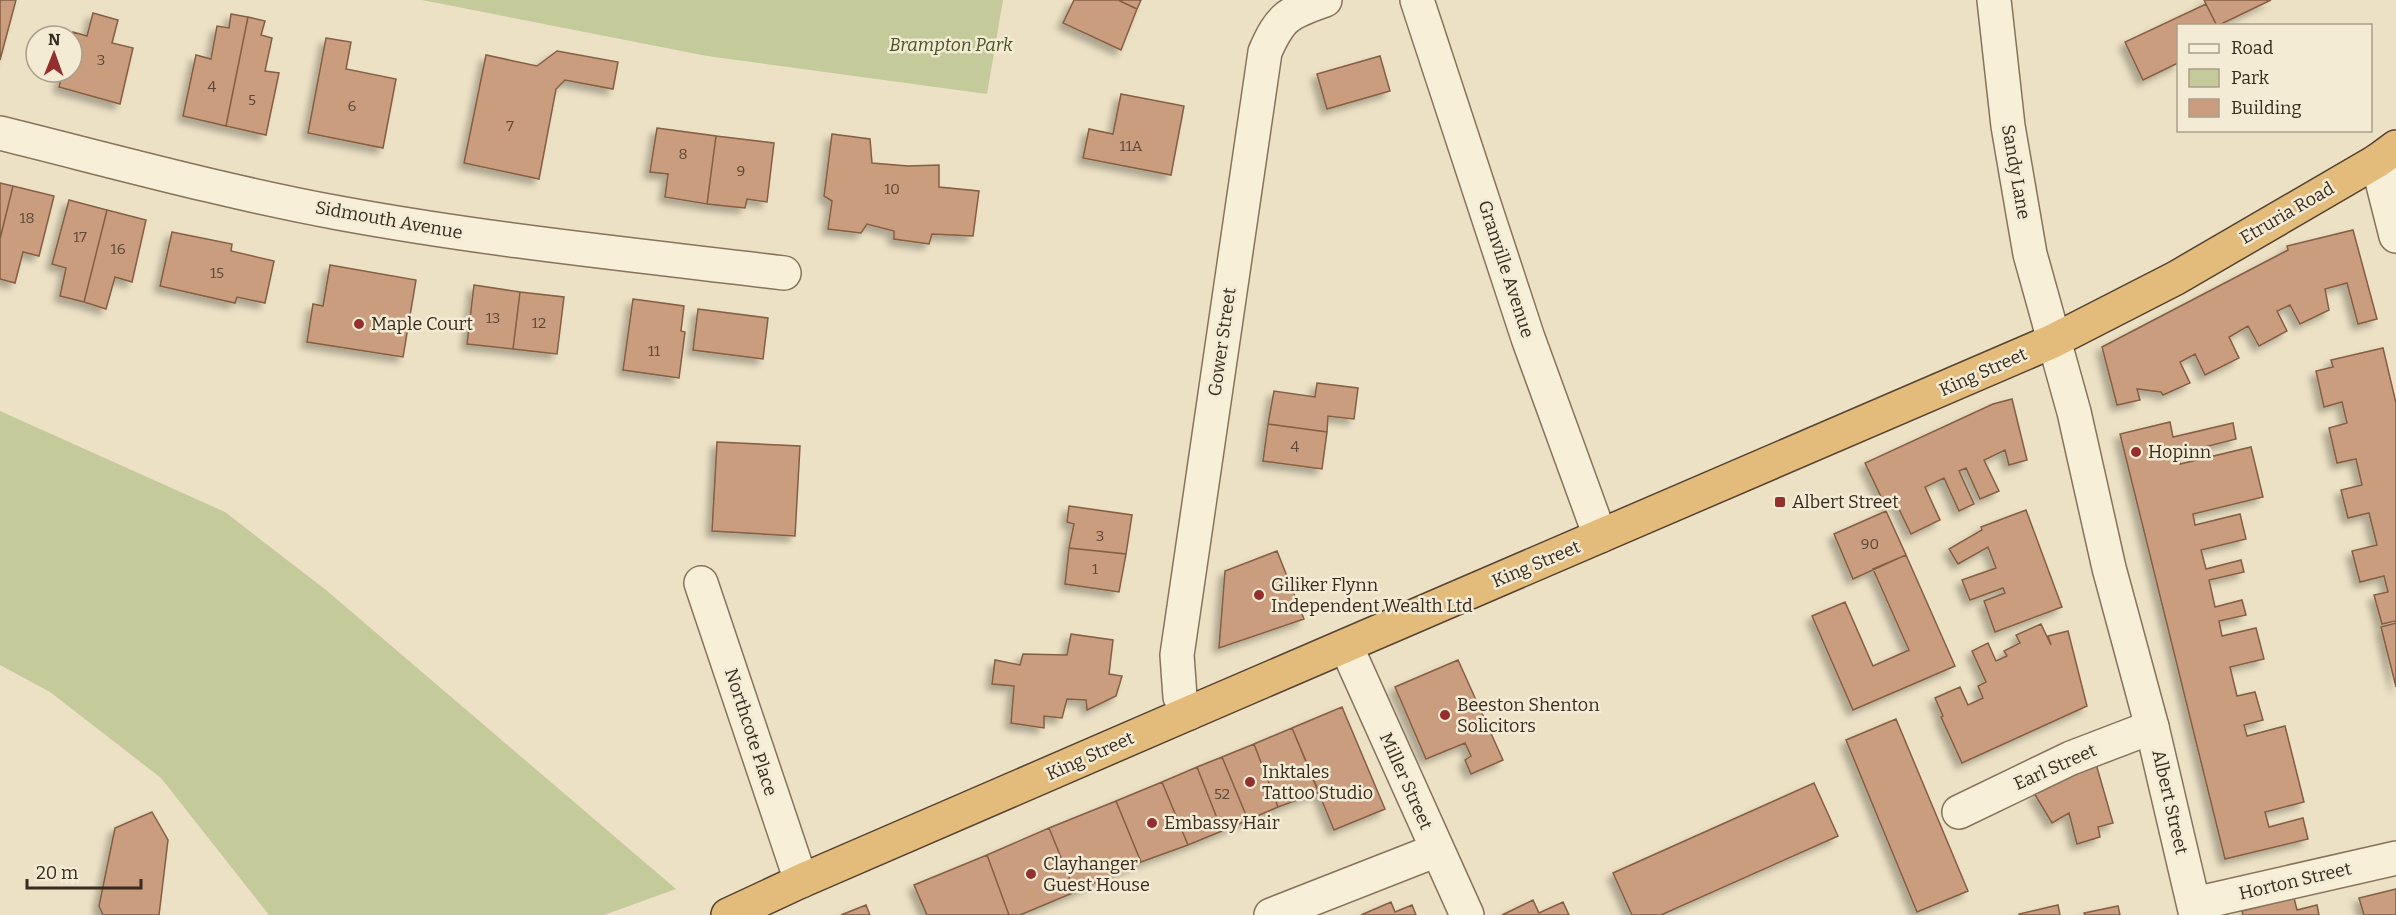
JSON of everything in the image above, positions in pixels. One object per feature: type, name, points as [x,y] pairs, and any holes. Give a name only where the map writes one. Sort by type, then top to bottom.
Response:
[{"type":"highway","name":"Etruria Road","points":[[2176,278],[2387,154]]},
{"type":"highway","name":"King Street","points":[[728,915],[801,881],[2053,341],[2176,278]]},
{"type":"street","name":"Gower Street","points":[[1189,713],[1180,698],[1177,655],[1265,52],[1275,28],[1293,11],[1325,0]]},
{"type":"street","name":"Granville Avenue","points":[[1417,0],[1528,339],[1600,536]]},
{"type":"street","name":"Sandy Lane","points":[[1995,0],[2008,126],[2030,254],[2053,341]]},
{"type":"street","name":"Sidmouth Avenue","points":[[0,133],[165,175],[338,213],[473,235],[784,273]]},
{"type":"street","points":[[2387,154],[2396,236]]},
{"type":"street","name":"Albert Street","points":[[2053,341],[2074,412],[2109,568],[2152,726],[2195,909]]},
{"type":"street","name":"Northcote Place","points":[[701,583],[801,881]]},
{"type":"street","name":"Miller Street","points":[[1346,646],[1467,915]]},
{"type":"street","name":"Earl Street","points":[[1959,812],[2071,758],[2152,726]]},
{"type":"street","points":[[1271,915],[1437,850]]},
{"type":"street","name":"Horton Street","points":[[2195,909],[2396,858]]},
{"type":"green space","name":"Brampton Park","points":[[422,0],[1003,0],[987,94],[707,56]]},
{"type":"green space","points":[[0,411],[225,512],[326,590],[676,889],[604,915],[269,915],[161,778],[50,692],[0,665]]},
{"type":"building","points":[[0,0],[16,0],[0,60]]},
{"type":"building","points":[[1074,0],[1118,0],[1137,9],[1121,50],[1063,23]]},
{"type":"building","points":[[1118,0],[1141,0],[1137,9]]},
{"type":"building","points":[[2204,0],[2271,0],[2221,24],[2216,24]]},
{"type":"building","points":[[2206,4],[2216,24],[2177,24],[2177,63],[2143,80],[2125,42]]},
{"type":"building","points":[[93,13],[118,20],[112,43],[133,48],[120,104],[59,87],[60,84],[84,84],[84,35],[87,36]]},
{"type":"building","points":[[231,14],[248,17],[226,126],[183,116],[196,55],[211,59],[217,26],[229,28]]},
{"type":"building","points":[[248,17],[265,21],[261,35],[272,38],[265,71],[279,73],[266,135],[226,126]]},
{"type":"building","points":[[326,38],[351,42],[346,69],[396,79],[383,148],[308,133]]},
{"type":"building","points":[[557,51],[618,62],[613,89],[565,80],[556,89],[539,179],[464,163],[486,55],[537,66]]},
{"type":"building","points":[[1380,56],[1390,91],[1327,109],[1317,74]]},
{"type":"building","points":[[1121,94],[1184,106],[1171,175],[1083,158],[1089,129],[1113,134]]},
{"type":"building","points":[[657,128],[716,136],[707,204],[665,197],[668,174],[650,172]]},
{"type":"building","points":[[832,134],[870,139],[872,163],[908,166],[939,165],[939,187],[979,191],[973,236],[932,234],[929,244],[894,239],[894,231],[867,224],[861,233],[828,229],[832,201],[824,196]]},
{"type":"building","points":[[716,136],[774,143],[767,202],[747,199],[745,208],[707,204]]},
{"type":"building","points":[[0,183],[13,186],[0,239]]},
{"type":"building","points":[[13,186],[54,196],[39,256],[23,252],[15,283],[0,279],[0,239]]},
{"type":"building","points":[[69,200],[107,210],[84,302],[60,296],[66,268],[52,264]]},
{"type":"building","points":[[107,210],[146,220],[132,282],[115,277],[106,309],[84,302]]},
{"type":"building","points":[[2353,230],[2377,319],[2358,324],[2347,283],[2325,289],[2329,310],[2300,324],[2290,305],[2277,311],[2287,331],[2259,346],[2248,326],[2229,337],[2239,358],[2205,375],[2195,354],[2180,362],[2190,383],[2163,395],[2161,392],[2137,389],[2140,400],[2117,405],[2102,347],[2288,250],[2287,246]]},
{"type":"building","points":[[172,232],[232,244],[231,251],[274,261],[265,303],[237,297],[235,303],[160,286]]},
{"type":"building","name":"Maple Court","points":[[330,265],[416,280],[403,357],[307,342],[313,304],[323,306]]},
{"type":"building","points":[[474,285],[520,292],[513,349],[467,344]]},
{"type":"building","points":[[520,292],[564,297],[557,354],[513,349]]},
{"type":"building","points":[[633,299],[684,306],[681,331],[685,332],[679,378],[623,370]]},
{"type":"building","points":[[698,309],[768,318],[763,359],[693,350]]},
{"type":"building","points":[[2383,348],[2396,403],[2396,623],[2395,621],[2382,624],[2374,595],[2388,592],[2384,576],[2360,582],[2352,551],[2377,545],[2369,513],[2348,518],[2341,490],[2362,485],[2356,459],[2337,463],[2329,428],[2347,423],[2342,402],[2324,407],[2316,371],[2333,367],[2331,360]]},
{"type":"building","points":[[1317,383],[1358,388],[1354,419],[1328,416],[1327,432],[1268,424],[1274,391],[1315,397]]},
{"type":"building","points":[[2012,399],[2027,460],[2009,465],[2005,450],[1984,460],[1999,491],[1980,499],[1966,468],[1959,471],[1974,504],[1959,511],[1944,478],[1925,487],[1940,520],[1911,534],[1895,501],[1885,505],[1865,463],[1993,404]]},
{"type":"building","points":[[2170,422],[2173,437],[2233,423],[2236,439],[2177,454],[2180,464],[2251,447],[2263,497],[2193,514],[2195,525],[2240,514],[2246,539],[2201,550],[2206,569],[2241,560],[2244,572],[2209,580],[2215,607],[2242,600],[2246,615],[2219,621],[2222,636],[2256,628],[2264,659],[2230,667],[2237,696],[2255,692],[2263,720],[2244,725],[2247,736],[2285,726],[2304,802],[2265,812],[2269,827],[2303,818],[2308,839],[2225,859],[2120,434]]},
{"type":"building","points":[[1268,424],[1327,432],[1322,469],[1263,461]]},
{"type":"building","points":[[717,442],[800,446],[795,536],[712,531]]},
{"type":"building","points":[[1069,506],[1132,515],[1126,554],[1069,548],[1074,524],[1067,522]]},
{"type":"building","points":[[2026,510],[2062,607],[1995,632],[1984,601],[2005,593],[2003,588],[1970,600],[1962,580],[1996,568],[1988,547],[1958,564],[1949,549],[1982,530],[1981,527]]},
{"type":"building","points":[[1886,511],[1906,555],[1853,579],[1834,534]]},
{"type":"building","points":[[1069,548],[1126,554],[1119,592],[1065,584]]},
{"type":"building","name":"Giliker Flynn Independent Wealth Ltd","points":[[1277,551],[1304,619],[1219,648],[1225,571]]},
{"type":"building","points":[[1906,555],[1955,666],[1853,710],[1812,616],[1845,602],[1873,666],[1909,650],[1873,569]]},
{"type":"building","points":[[2396,623],[2396,687],[2381,627]]},
{"type":"building","points":[[2041,624],[2051,645],[2048,636],[2068,631],[2087,706],[1962,763],[1935,698],[1960,687],[1968,705],[1983,698],[1978,686],[1986,682],[1972,651],[1988,643],[1996,661],[2007,656],[2004,651],[2020,643],[2016,635]]},
{"type":"building","points":[[1071,634],[1113,640],[1109,674],[1122,676],[1116,696],[1087,710],[1086,700],[1067,699],[1062,718],[1044,716],[1044,728],[1011,723],[1014,686],[992,684],[995,660],[1020,665],[1023,654],[1067,655]]},
{"type":"building","name":"Beeston Shenton Solicitors","points":[[1458,660],[1503,760],[1471,774],[1465,760],[1471,756],[1465,743],[1426,759],[1395,687]]},
{"type":"building","points":[[1342,707],[1385,809],[1334,830],[1292,728]]},
{"type":"building","points":[[1896,719],[1968,891],[1917,912],[1846,740]]},
{"type":"building","points":[[1292,728],[1319,792],[1278,807],[1254,744]]},
{"type":"building","name":"Inktales Tattoo Studio","points":[[1254,744],[1278,807],[1248,820],[1222,757]]},
{"type":"building","points":[[1222,757],[1248,820],[1222,831],[1197,767]]},
{"type":"building","points":[[2096,764],[2113,823],[2098,827],[2100,837],[2077,844],[2069,813],[2052,823],[2034,793]]},
{"type":"building","points":[[1197,767],[1222,831],[1188,845],[1162,782]]},
{"type":"building","name":"Embassy Hair","points":[[1162,782],[1188,845],[1141,862],[1116,801]]},
{"type":"building","points":[[1814,783],[1838,836],[1661,915],[1632,915],[1613,873]]},
{"type":"building","points":[[1116,801],[1141,862],[1075,892],[1049,828]]},
{"type":"building","points":[[152,812],[168,840],[159,915],[103,915],[99,906],[115,828]]},
{"type":"building","name":"Clayhanger Guest House","points":[[1049,828],[1075,892],[1020,915],[1009,915],[987,855]]},
{"type":"building","points":[[987,855],[1009,915],[927,915],[914,885]]},
{"type":"building","points":[[2396,889],[2396,915],[2364,915],[2359,898]]},
{"type":"building","points":[[2294,898],[2297,910],[2317,905],[2319,915],[2243,915],[2242,911]]},
{"type":"building","points":[[1533,900],[1539,913],[1563,902],[1569,915],[1502,915]]},
{"type":"building","points":[[1391,902],[1395,912],[1412,905],[1416,915],[1361,915]]},
{"type":"building","points":[[866,905],[870,915],[841,915]]},
{"type":"building","points":[[2058,905],[2060,915],[2019,915],[2019,914]]},
{"type":"building","points":[[2118,906],[2120,915],[2085,915],[2084,913]]},
{"type":"place","name":"Maple Court","points":[[359,324]]},
{"type":"place","name":"Hopinn","points":[[2136,452]]},
{"type":"place","name":"Albert Street","points":[[1780,502]]},
{"type":"place","name":"Giliker Flynn Independent Wealth Ltd","points":[[1259,595]]},
{"type":"place","name":"Beeston Shenton Solicitors","points":[[1445,715]]},
{"type":"place","name":"Inktales Tattoo Studio","points":[[1250,782]]},
{"type":"place","name":"Embassy Hair","points":[[1152,823]]},
{"type":"place","name":"Clayhanger Guest House","points":[[1031,874]]}]
